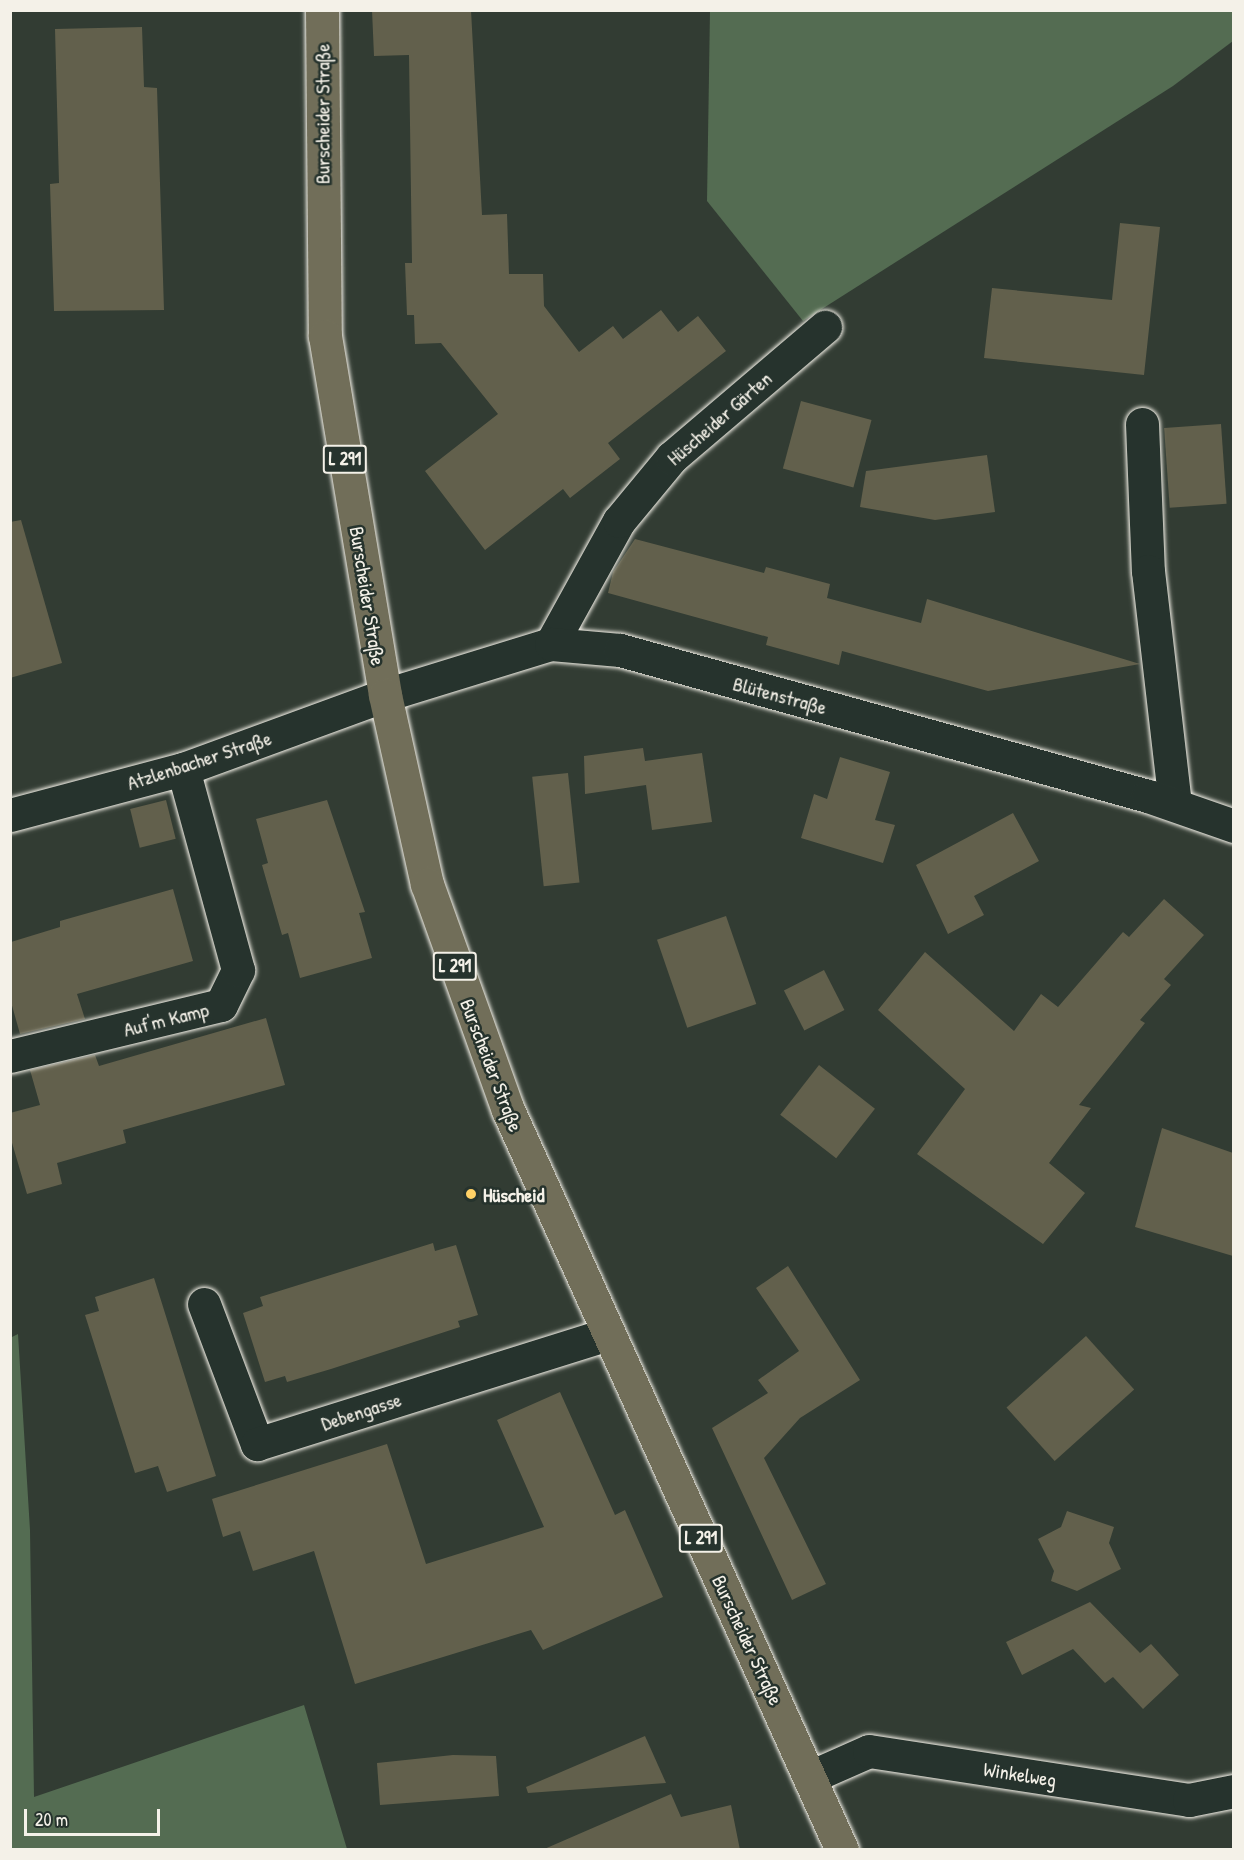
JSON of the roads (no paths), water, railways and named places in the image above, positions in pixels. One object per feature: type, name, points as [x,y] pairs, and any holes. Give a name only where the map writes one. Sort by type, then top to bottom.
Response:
[{"type":"main road","name":"Burscheider Straße","points":[[322,10],[325,336],[385,695],[427,884],[446,944],[508,1110],[607,1334],[842,1850]]},
{"type":"street","name":"Hüscheider Gärten","points":[[552,644],[619,521],[672,457],[825,327]]},
{"type":"street","points":[[1142,423],[1148,571],[1175,804]]},
{"type":"street","name":"Blütenstraße","points":[[385,695],[552,644],[620,650],[1175,804],[1233,826]]},
{"type":"street","name":"Atzlenbacher Straße","points":[[10,815],[183,769],[385,695]]},
{"type":"street","name":"Auf'm Kamp","points":[[10,1056],[221,1005],[238,970],[183,769]]},
{"type":"street","name":"Debengasse","points":[[204,1304],[257,1444],[607,1334]]},
{"type":"street","name":"Winkelweg","points":[[810,1777],[869,1752],[1190,1800],[1233,1791]]},
{"type":"place","name":"Hüscheid","points":[[471,1194]]}]
